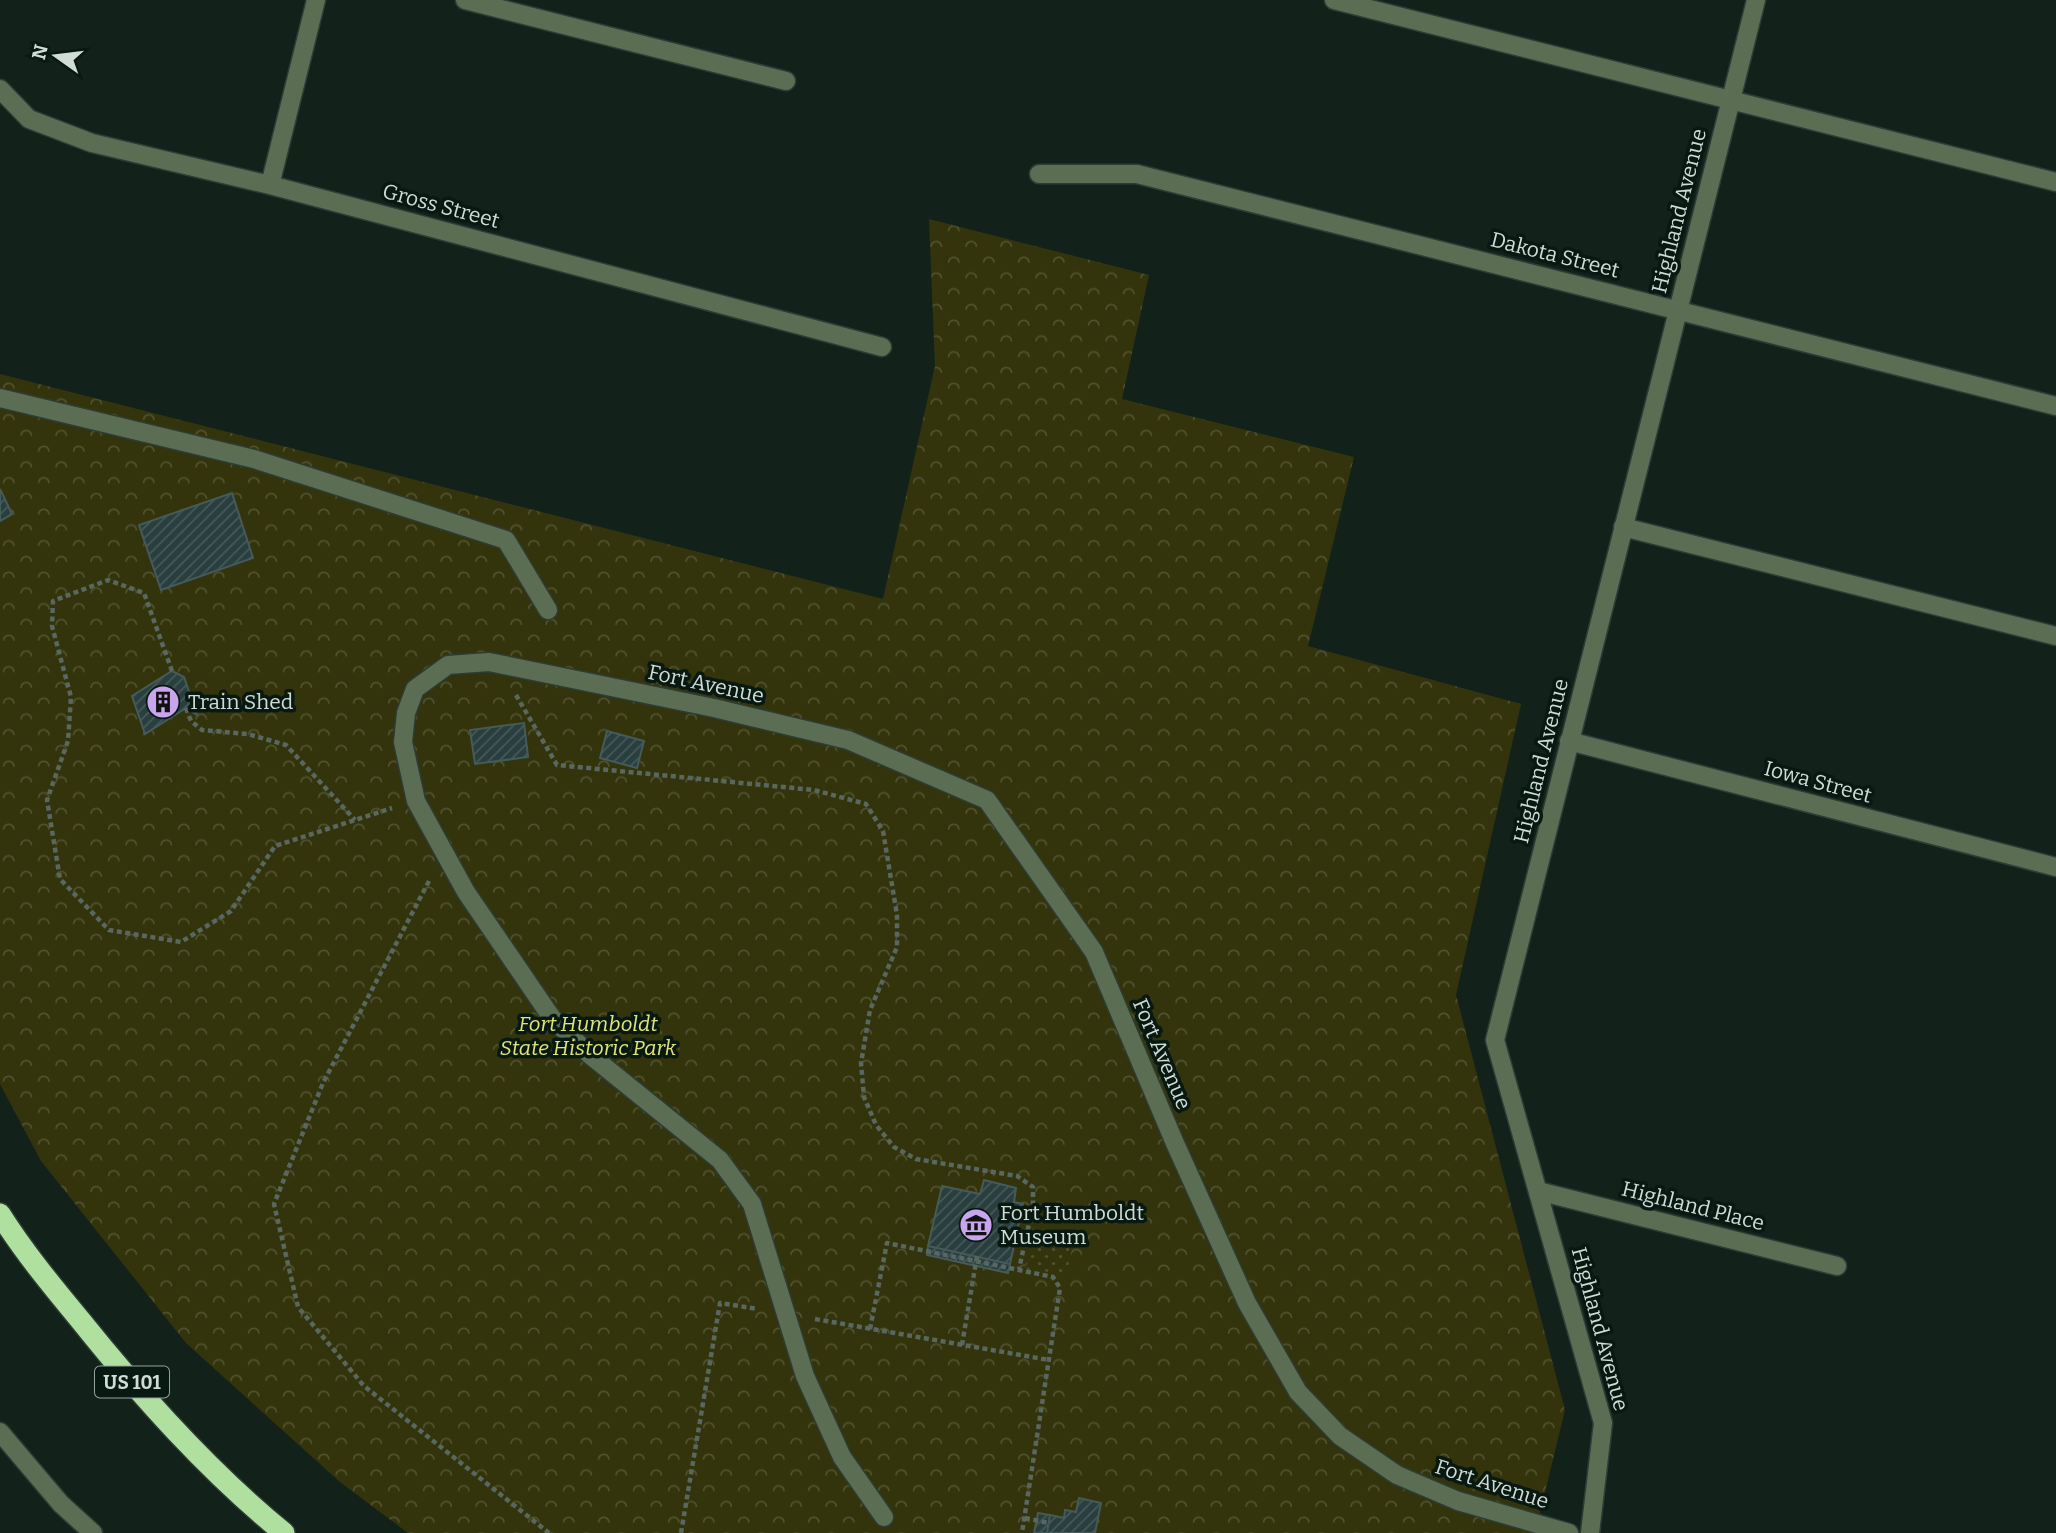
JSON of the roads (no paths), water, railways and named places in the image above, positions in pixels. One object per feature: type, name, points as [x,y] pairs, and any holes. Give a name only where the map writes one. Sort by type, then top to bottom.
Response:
[{"type":"highway","name":"US 101","points":[[0,1214],[20,1247],[122,1372],[240,1497],[284,1533]]},
{"type":"street","points":[[270,185],[316,0]]},
{"type":"street","points":[[465,0],[786,80]]},
{"type":"street","points":[[1334,0],[2056,182]]},
{"type":"street","name":"Highland Avenue","points":[[1590,1533],[1604,1423],[1495,1040],[1756,0]]},
{"type":"street","name":"Gross Street","points":[[0,89],[29,119],[92,143],[270,185],[882,347]]},
{"type":"street","name":"Dakota Street","points":[[1039,174],[1137,174],[2056,406]]},
{"type":"street","points":[[0,398],[254,459],[506,540],[548,610]]},
{"type":"street","points":[[1623,527],[2056,636]]},
{"type":"street","name":"Fort Avenue","points":[[884,1517],[842,1457],[805,1376],[752,1204],[720,1160],[590,1055],[552,1018],[466,892],[416,801],[403,742],[406,713],[415,689],[448,665],[489,662],[714,708],[848,740],[987,800],[1094,952],[1241,1290],[1298,1392],[1340,1436],[1397,1475],[1458,1501],[1569,1533]]},
{"type":"street","name":"Iowa Street","points":[[1569,741],[2056,867]]},
{"type":"street","name":"Highland Place","points":[[1538,1191],[1837,1266]]},
{"type":"street","points":[[0,1432],[61,1504],[93,1533]]},
{"type":"place","name":"Train Shed","points":[[163,702]]},
{"type":"place","name":"Fort Humboldt Museum","points":[[976,1225]]},
{"type":"park label","name":"Fort Humboldt State Historic Park","points":[[588,1036]]}]
